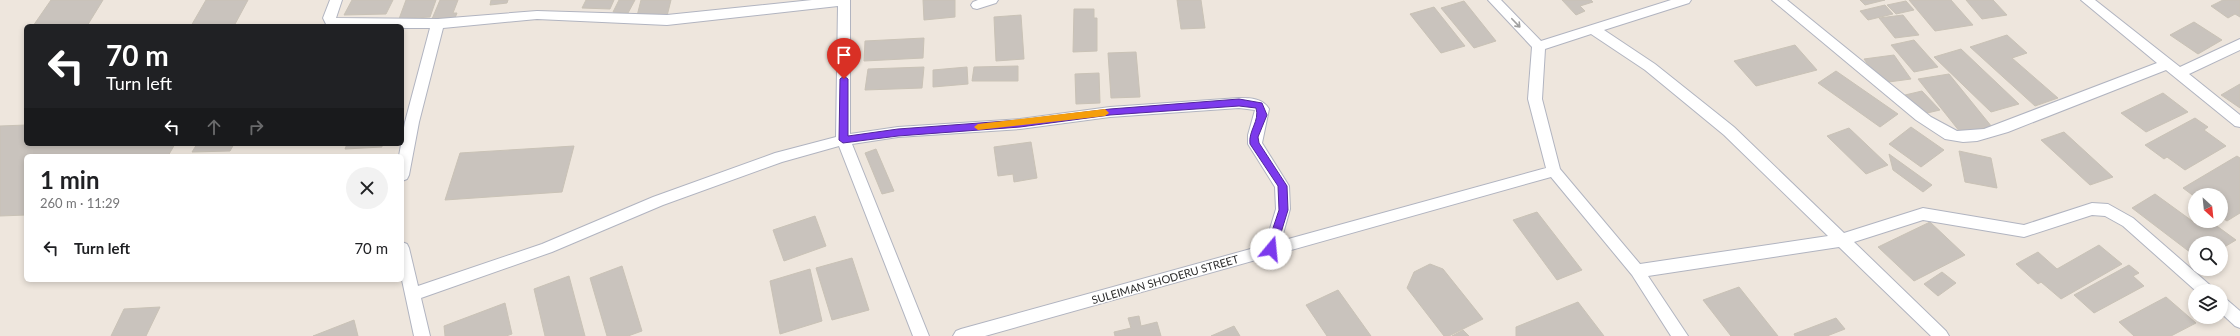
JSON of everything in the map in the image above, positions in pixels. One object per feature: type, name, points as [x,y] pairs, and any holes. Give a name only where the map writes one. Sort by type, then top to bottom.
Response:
[{"type":"street","points":[[336,0],[329,18],[332,23],[438,24],[537,15],[667,20],[844,0],[843,140],[877,222],[921,336]]},
{"type":"street","points":[[977,5],[992,0]]},
{"type":"street","points":[[1494,0],[1539,46],[1535,99],[1554,171],[1637,271],[1680,336]]},
{"type":"street","points":[[1539,46],[1594,30],[1685,0]]},
{"type":"street","points":[[1778,0],[1808,22],[1915,112],[1950,135],[1976,136],[2004,128],[2167,64]]},
{"type":"street","points":[[2087,0],[2240,122]]},
{"type":"street","points":[[404,164],[412,122],[438,24]]},
{"type":"street","points":[[1594,30],[1650,67],[1729,131],[1941,336]]},
{"type":"street","points":[[2178,74],[2240,44]]},
{"type":"street","points":[[414,294],[547,248],[658,201],[719,178],[780,157],[843,140],[898,132],[1020,124],[1110,112],[1239,103],[1259,105],[1262,115],[1254,137],[1255,144],[1282,186],[1283,210],[1271,249]]},
{"type":"street","name":"SULEIMAN SHODERU STREET","points":[[961,336],[1554,171]]},
{"type":"street","points":[[1637,271],[1792,249],[1842,240],[1924,214],[1944,216],[1984,225],[2024,231],[2092,208],[2108,210],[2128,222],[2198,284]]},
{"type":"street","points":[[404,256],[414,294],[422,336]]},
{"type":"street","points":[[2228,310],[2240,321]]},
{"type":"building","points":[[51,0],[103,0],[88,24],[34,24]]},
{"type":"building","points":[[206,0],[248,0],[235,24],[192,24]]},
{"type":"building","points":[[352,0],[393,0],[386,14],[344,15]]},
{"type":"building","points":[[406,0],[436,0],[430,17],[399,19]]},
{"type":"building","points":[[440,0],[458,0],[453,13],[457,13],[455,18],[432,19]]},
{"type":"building","points":[[491,0],[508,0],[507,3],[490,5]]},
{"type":"building","points":[[586,0],[614,0],[610,9],[582,8]]},
{"type":"building","points":[[619,0],[635,0],[628,13],[613,12]]},
{"type":"building","points":[[641,0],[671,0],[667,16],[637,16]]},
{"type":"building","points":[[923,0],[955,0],[955,17],[924,20]]},
{"type":"building","points":[[1177,0],[1201,0],[1205,28],[1181,29]]},
{"type":"building","points":[[1562,0],[1591,0],[1593,2],[1580,6],[1585,11],[1576,15]]},
{"type":"building","points":[[1860,0],[1885,0],[1865,5]]},
{"type":"building","points":[[1909,0],[1951,0],[1973,25],[1935,31]]},
{"type":"building","points":[[1966,0],[1993,0],[2007,15],[1982,19]]},
{"type":"building","points":[[2223,0],[2240,0],[2240,17],[2235,14],[2228,18],[2211,6]]},
{"type":"building","points":[[1464,1],[1496,41],[1474,48],[1441,8]]},
{"type":"building","points":[[1906,1],[1914,10],[1896,14],[1887,5]]},
{"type":"building","points":[[1885,5],[1893,14],[1868,20],[1860,11]]},
{"type":"building","points":[[1434,7],[1465,46],[1441,53],[1410,14]]},
{"type":"building","points":[[1074,9],[1094,9],[1094,18],[1097,18],[1097,51],[1073,52]]},
{"type":"building","points":[[1021,15],[1024,59],[996,61],[994,17]]},
{"type":"building","points":[[1903,15],[1919,35],[1895,38],[1879,18]]},
{"type":"building","points":[[2194,22],[2222,40],[2198,54],[2170,35]]},
{"type":"building","points":[[2007,35],[2027,53],[2012,58],[2058,98],[2035,106],[1970,47]]},
{"type":"building","points":[[924,38],[923,58],[864,61],[865,41]]},
{"type":"building","points":[[1914,40],[1938,67],[1914,72],[1891,45]]},
{"type":"building","points":[[1795,45],[1817,70],[1756,86],[1734,61]]},
{"type":"building","points":[[1961,49],[2019,104],[1991,112],[1934,57]]},
{"type":"building","points":[[1136,52],[1140,97],[1111,98],[1108,53]]},
{"type":"building","points":[[1894,55],[1911,79],[1881,83],[1864,59]]},
{"type":"building","points":[[1018,66],[1018,81],[972,81],[974,67]]},
{"type":"building","points":[[924,67],[922,88],[865,90],[868,69]]},
{"type":"building","points":[[967,67],[968,84],[933,87],[933,70]]},
{"type":"building","points":[[1836,71],[1898,114],[1880,127],[1818,83]]},
{"type":"building","points":[[1099,73],[1100,103],[1076,104],[1075,74]]},
{"type":"building","points":[[1949,74],[1992,127],[1960,132],[1918,79]]},
{"type":"building","points":[[2240,84],[2240,108],[2221,95]]},
{"type":"building","points":[[1922,91],[1940,110],[1923,114],[1905,95]]},
{"type":"building","points":[[2163,93],[2188,112],[2146,132],[2121,113]]},
{"type":"building","points":[[2195,118],[2208,127],[2204,130],[2226,146],[2185,170],[2167,157],[2164,159],[2145,145]]},
{"type":"building","points":[[24,125],[24,146],[174,146],[169,154],[24,154],[24,215],[0,216],[0,126]]},
{"type":"building","points":[[1911,127],[1944,150],[1921,167],[1889,144]]},
{"type":"building","points":[[1849,128],[1888,165],[1866,174],[1827,136]]},
{"type":"building","points":[[2064,132],[2113,177],[2090,185],[2041,140]]},
{"type":"building","points":[[1031,142],[1037,178],[1014,182],[1013,174],[998,176],[994,147]]},
{"type":"building","points":[[196,146],[233,146],[230,151],[192,152]]},
{"type":"building","points":[[346,146],[382,146],[382,147],[345,149]]},
{"type":"building","points":[[574,146],[562,192],[445,200],[460,153]]},
{"type":"building","points":[[876,149],[894,191],[882,194],[865,153]]},
{"type":"building","points":[[1959,151],[1991,158],[1997,188],[1965,182]]},
{"type":"building","points":[[1889,154],[1932,185],[1923,192],[1893,170]]},
{"type":"building","points":[[2237,156],[2240,158],[2240,213],[2228,220],[2228,188],[2188,188],[2188,192],[2183,188]]},
{"type":"building","points":[[2155,194],[2188,218],[2188,228],[2220,228],[2236,240],[2228,245],[2228,236],[2188,236],[2188,251],[2132,208]]},
{"type":"building","points":[[1537,212],[1582,270],[1557,280],[1513,220]]},
{"type":"building","points":[[815,216],[826,246],[784,261],[773,230]]},
{"type":"building","points":[[1930,222],[1965,255],[1914,281],[1878,247]]},
{"type":"building","points":[[2099,245],[2122,264],[2061,299],[2041,282],[2038,284],[2016,264],[2038,252],[2057,269]]},
{"type":"building","points":[[852,258],[869,310],[832,320],[816,268]]},
{"type":"building","points":[[1430,264],[1443,269],[1483,319],[1449,336],[1444,336],[1407,288],[1414,272]]},
{"type":"building","points":[[2129,265],[2139,273],[2133,276],[2144,286],[2094,313],[2074,295]]},
{"type":"building","points":[[622,266],[642,331],[628,336],[607,336],[590,278]]},
{"type":"building","points":[[810,269],[822,321],[780,334],[770,281]]},
{"type":"building","points":[[1942,272],[1956,283],[1938,296],[1924,284]]},
{"type":"building","points":[[569,276],[585,336],[545,336],[534,289]]},
{"type":"building","points":[[1739,287],[1778,336],[1731,336],[1703,300]]},
{"type":"building","points":[[1338,290],[1371,336],[1327,336],[1306,305]]},
{"type":"building","points":[[2166,297],[2188,316],[2188,324],[2194,324],[2171,336],[2134,336],[2119,322]]},
{"type":"building","points":[[1578,302],[1604,336],[1516,336],[1516,327]]},
{"type":"building","points":[[505,303],[512,334],[506,336],[445,336],[444,326]]},
{"type":"building","points":[[160,307],[146,336],[111,336],[124,309]]},
{"type":"building","points":[[1139,316],[1141,326],[1157,322],[1161,336],[1115,336],[1114,332],[1131,328],[1128,318]]},
{"type":"building","points":[[1836,318],[1845,329],[1827,336],[1795,336],[1794,334]]},
{"type":"building","points":[[354,320],[358,336],[313,336]]},
{"type":"building","points":[[1234,326],[1240,336],[1211,336]]},
{"type":"building","points":[[1463,330],[1469,336],[1452,336]]},
{"type":"slow traffic","points":[[978,127],[1020,124],[1105,113]]},
{"type":"route","points":[[844,79],[843,140],[898,132],[1020,124],[1110,112],[1205,107],[1239,103],[1259,105],[1262,109],[1262,115],[1254,137],[1255,144],[1258,151],[1282,186],[1283,210],[1271,249]]}]
